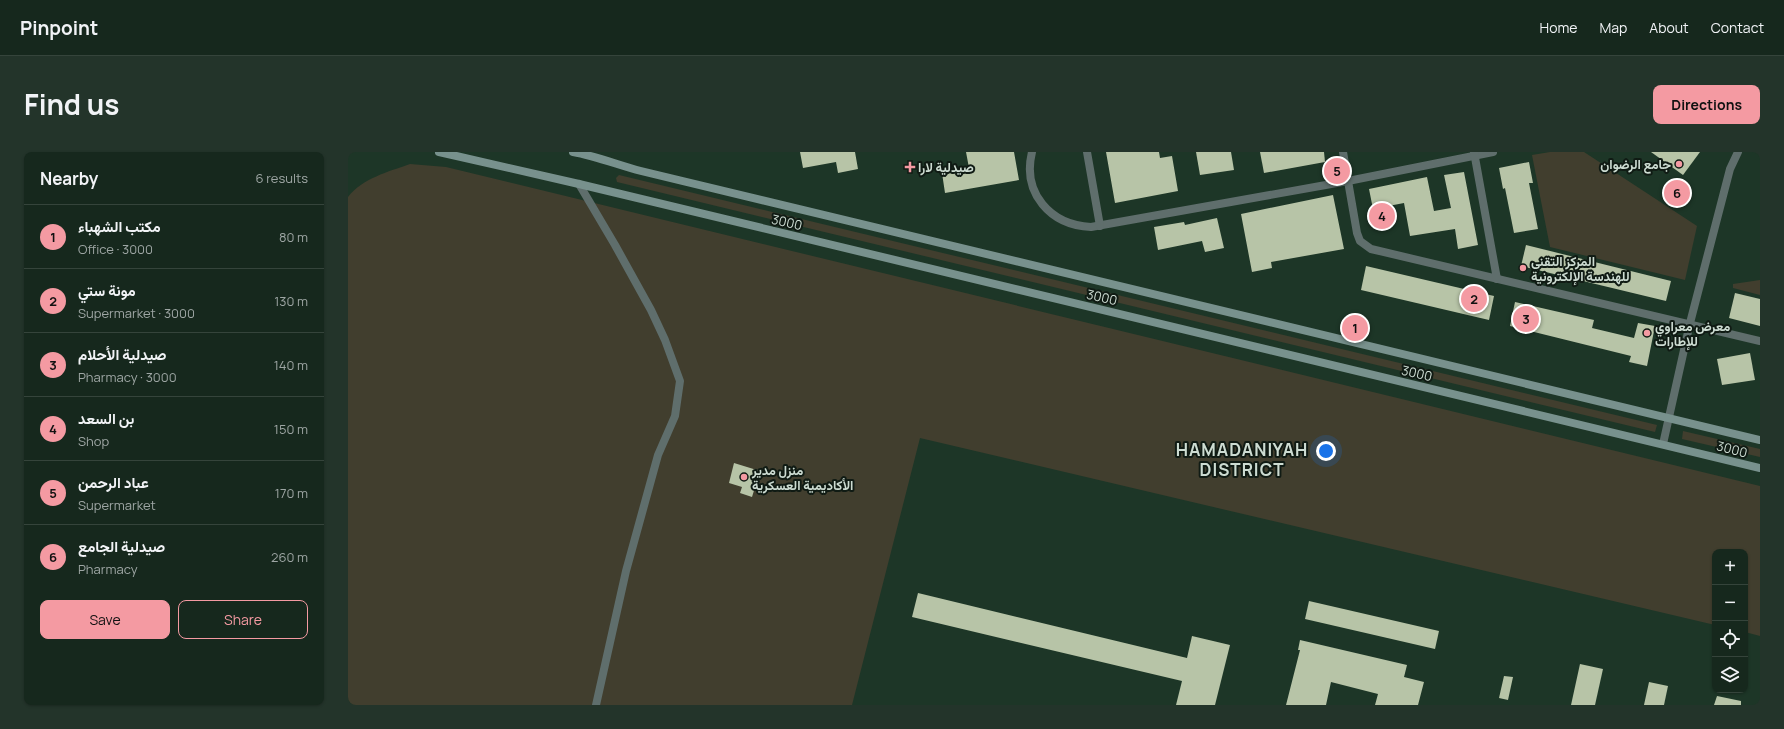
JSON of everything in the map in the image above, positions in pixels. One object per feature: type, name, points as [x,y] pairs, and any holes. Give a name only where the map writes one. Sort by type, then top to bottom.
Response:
[{"type":"street","name":"3000","points":[[439,152],[580,184],[1760,468]]},
{"type":"street","name":"3000","points":[[573,152],[590,154],[619,165],[641,171],[1760,440]]},
{"type":"street","points":[[1032,152],[1030,168],[1033,187],[1037,196],[1048,211],[1055,217],[1072,225],[1086,227],[1100,226],[1348,181],[1474,154],[1493,152]]},
{"type":"street","points":[[1087,152],[1100,226]]},
{"type":"street","points":[[1343,152],[1360,241],[1372,249],[1690,323],[1760,341]]},
{"type":"street","points":[[1663,444],[1690,323],[1730,169],[1738,152]]},
{"type":"street","points":[[1474,154],[1497,279]]},
{"type":"street","points":[[580,184],[650,310],[665,340],[680,381],[675,416],[658,455],[626,571],[596,705]]},
{"type":"shaded area","points":[[1550,152],[1584,152],[1697,226],[1685,280],[1550,247],[1532,155]]},
{"type":"shaded area","points":[[410,164],[446,167],[1760,486],[1760,636],[1748,633],[1748,549],[1712,549],[1712,624],[920,438],[852,705],[348,705],[348,197],[354,190],[368,180]]},
{"type":"shaded area","points":[[619,175],[1657,425],[1655,432],[617,182],[616,178]]},
{"type":"shaded area","points":[[1760,280],[1760,295],[1733,288],[1733,284]]},
{"type":"shaded area","points":[[1683,431],[1760,449],[1760,457],[1682,439]]},
{"type":"building","points":[[800,152],[855,152],[858,169],[838,173],[836,162],[803,168]]},
{"type":"building","points":[[966,152],[1014,152],[1019,180],[945,193],[942,173],[969,168]]},
{"type":"building","points":[[1106,152],[1159,152],[1160,158],[1172,156],[1178,191],[1115,203]]},
{"type":"building","points":[[1196,152],[1231,152],[1234,170],[1200,175]]},
{"type":"building","points":[[1260,152],[1324,152],[1325,162],[1264,173]]},
{"type":"building","name":"جامع الرضوان","points":[[1651,152],[1700,152],[1683,175]]},
{"type":"building","points":[[1529,162],[1533,183],[1529,183],[1538,229],[1514,233],[1505,188],[1503,189],[1499,168]]},
{"type":"building","points":[[1464,172],[1478,245],[1458,249],[1455,229],[1410,236],[1404,203],[1373,209],[1369,189],[1427,177],[1434,211],[1451,208],[1444,175]]},
{"type":"building","points":[[1333,195],[1344,249],[1271,262],[1272,268],[1252,272],[1241,214]]},
{"type":"building","points":[[1217,218],[1224,248],[1205,252],[1202,241],[1158,250],[1154,227],[1184,222],[1185,225]]},
{"type":"building","points":[[1526,245],[1671,281],[1666,301],[1521,266]]},
{"type":"building","points":[[1366,266],[1494,296],[1489,320],[1361,290]]},
{"type":"building","points":[[1735,293],[1760,299],[1760,326],[1729,318]]},
{"type":"building","points":[[1515,302],[1594,320],[1592,328],[1634,338],[1638,323],[1655,326],[1647,366],[1629,362],[1631,356],[1510,326]]},
{"type":"building","points":[[1750,353],[1755,380],[1722,385],[1717,359]]},
{"type":"building","name":"منزل مدير الأكاديمية العسكرية","points":[[734,463],[760,471],[752,497],[740,493],[742,487],[729,483]]},
{"type":"building","points":[[918,593],[1187,658],[1192,636],[1230,645],[1215,705],[1176,705],[1182,681],[912,617]]},
{"type":"building","points":[[1309,601],[1439,631],[1435,649],[1305,619]]},
{"type":"building","points":[[1300,640],[1407,665],[1404,677],[1424,682],[1418,705],[1375,705],[1378,694],[1331,682],[1326,705],[1286,705],[1300,650],[1298,650]]},
{"type":"building","points":[[1580,664],[1603,669],[1595,705],[1571,705]]},
{"type":"building","points":[[1504,676],[1513,677],[1508,700],[1499,698]]},
{"type":"building","points":[[1649,682],[1668,686],[1664,705],[1644,705]]},
{"type":"building","points":[[1717,696],[1741,701],[1741,705],[1714,705]]},
{"type":"place","name":"جامع الرضوان","points":[[1679,164]]},
{"type":"place","name":"صيدلية لارا","points":[[910,167]]},
{"type":"place","name":"عباد الرحمن","points":[[1337,171]]},
{"type":"place","name":"صيدلية الجامع","points":[[1677,193]]},
{"type":"place","name":"بن السعد","points":[[1382,216]]},
{"type":"place","name":"المركز التقني للهندسة الإلكترونية","points":[[1523,268]]},
{"type":"place","name":"مونة ستي","points":[[1474,299]]},
{"type":"place","name":"صيدلية الأحلام","points":[[1526,319]]},
{"type":"place","name":"مكتب الشهباء","points":[[1355,328]]},
{"type":"place","name":"معرض معراوي للإطارات","points":[[1647,333]]},
{"type":"place","name":"منزل مدير الأكاديمية العسكرية","points":[[744,477]]},
{"type":"district","name":"HAMADANIYAH DISTRICT","points":[[1242,460]]}]
